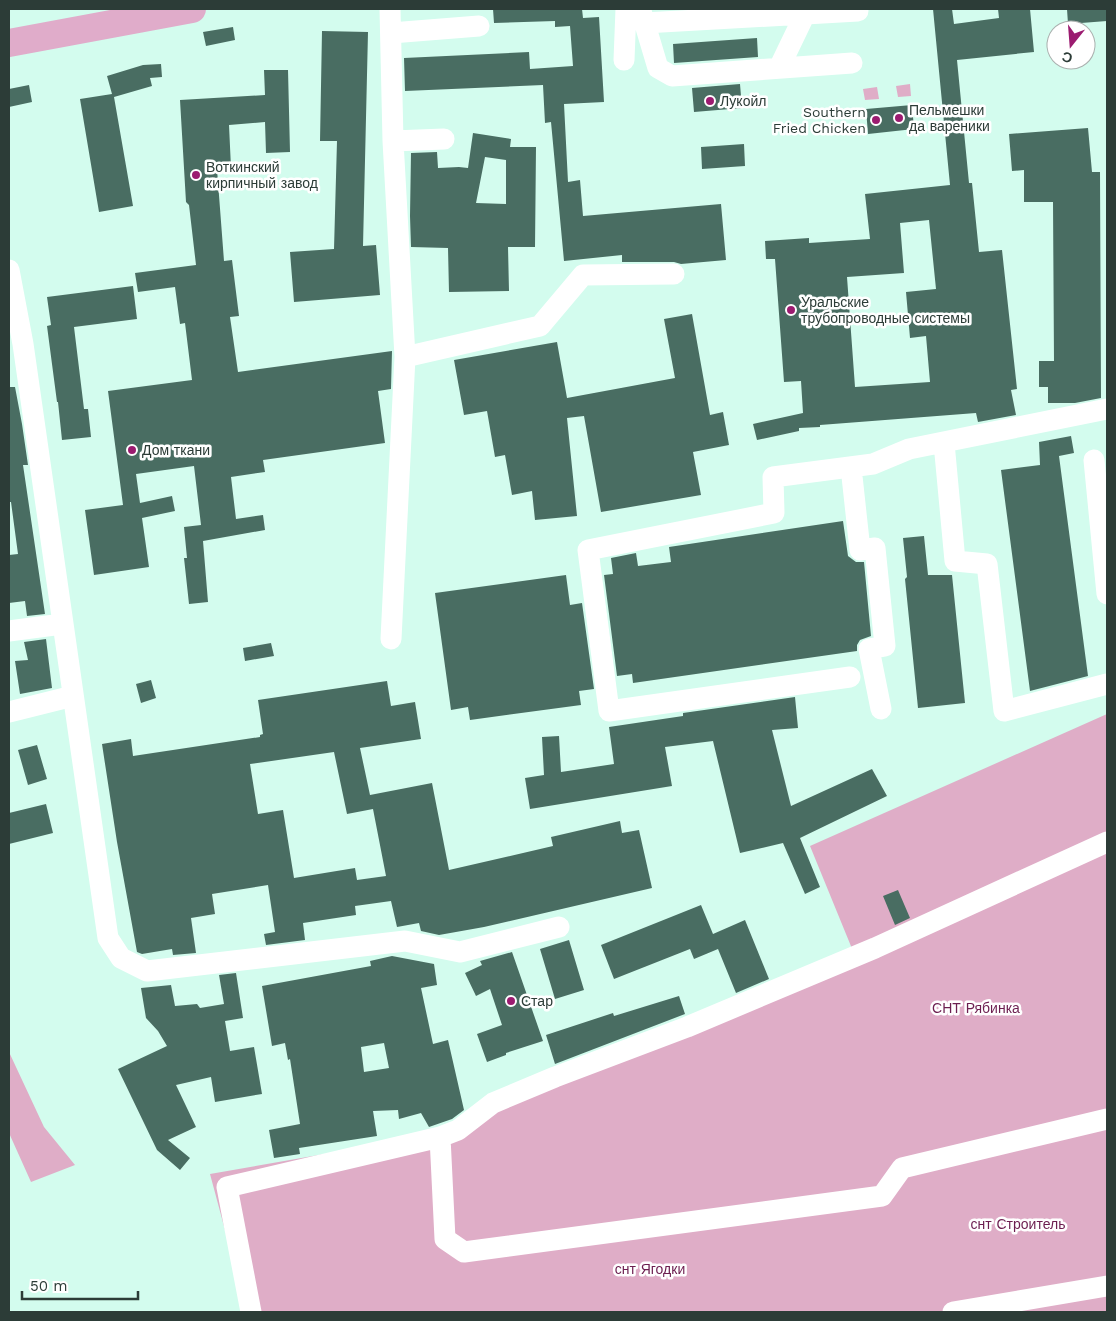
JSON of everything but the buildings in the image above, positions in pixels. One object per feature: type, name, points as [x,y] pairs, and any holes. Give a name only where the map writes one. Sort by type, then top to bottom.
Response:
[{"type":"main road","points":[[21,41],[192,9]]},
{"type":"lane","points":[[390,9],[393,141],[405,357],[391,639]]},
{"type":"lane","points":[[624,60],[626,9]]},
{"type":"lane","points":[[852,63],[672,76],[658,68],[641,16],[805,14],[858,11]]},
{"type":"lane","points":[[779,68],[805,14]]},
{"type":"lane","points":[[391,33],[479,26]]},
{"type":"lane","points":[[9,51],[21,41]]},
{"type":"lane","points":[[393,141],[444,139]]},
{"type":"lane","points":[[9,270],[23,344],[108,938],[121,958],[147,972],[405,941],[460,952],[559,927]]},
{"type":"lane","points":[[405,357],[540,326],[583,275],[674,274]]},
{"type":"lane","points":[[850,677],[609,711],[588,550],[774,513],[773,477],[873,464],[909,449],[1107,409]]},
{"type":"lane","points":[[944,443],[955,561],[987,564],[1004,711],[1107,684]]},
{"type":"lane","points":[[1094,460],[1107,594]]},
{"type":"lane","points":[[851,467],[860,550],[875,548],[885,646],[869,649],[881,709]]},
{"type":"lane","points":[[9,630],[62,624]]},
{"type":"lane","points":[[9,712],[73,696]]},
{"type":"lane","points":[[251,1312],[227,1187],[440,1137],[458,1130],[493,1103],[555,1077],[687,1027],[875,948],[1107,842]]},
{"type":"lane","points":[[440,1137],[445,1239],[464,1252],[882,1196],[902,1168],[1107,1119]]},
{"type":"lane","points":[[953,1312],[1107,1286]]},
{"type":"green space","points":[[910,84],[911,96],[898,97],[896,86]]},
{"type":"green space","points":[[877,87],[879,99],[865,100],[863,89]]},
{"type":"green space","name":"СНТ Рябинка","points":[[1107,714],[1107,1312],[247,1312],[210,1174],[428,1136],[855,956],[810,846]]},
{"type":"green space","points":[[9,1052],[44,1127],[75,1165],[31,1182],[9,1133]]},
{"type":"place","name":"Лукойл","points":[[710,101]]},
{"type":"place","name":"Пельмешки да вареники","points":[[899,118]]},
{"type":"place","name":"Southern Fried Chicken","points":[[876,120]]},
{"type":"place","name":"Воткинский кирпичный завод","points":[[196,175]]},
{"type":"place","name":"Уральские трубопроводные системы","points":[[791,310]]},
{"type":"place","name":"Дом ткани","points":[[132,450]]},
{"type":"place","name":"Стар","points":[[511,1001]]},
{"type":"park label","name":"снт Строитель","points":[[1018,1224]]},
{"type":"park label","name":"снт Ягодки","points":[[650,1269]]}]
